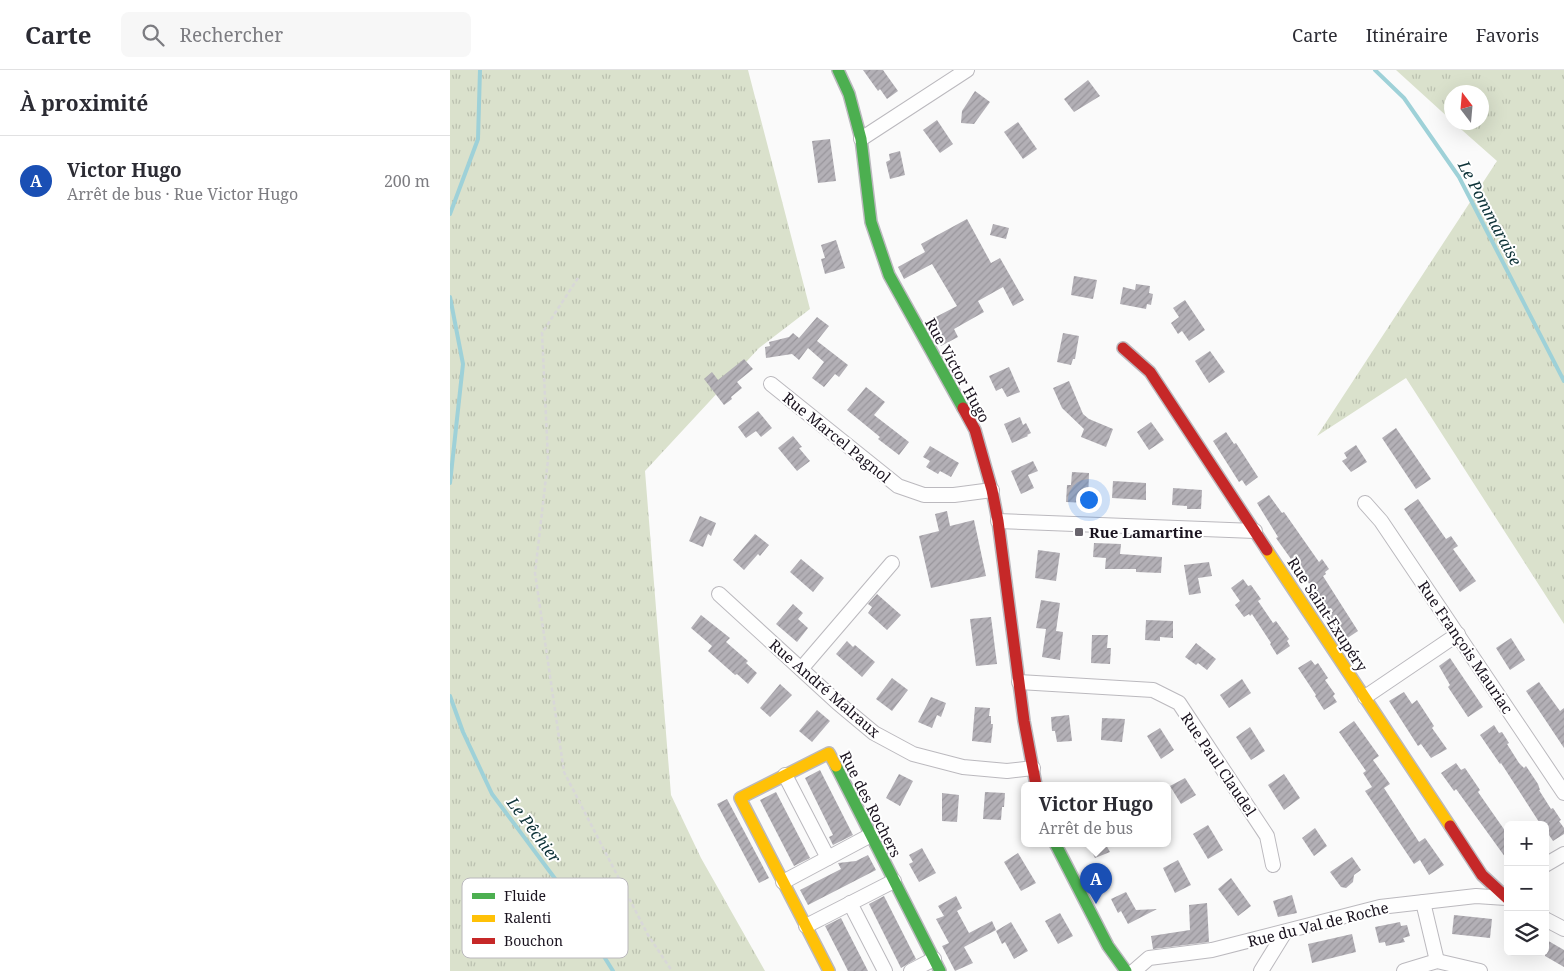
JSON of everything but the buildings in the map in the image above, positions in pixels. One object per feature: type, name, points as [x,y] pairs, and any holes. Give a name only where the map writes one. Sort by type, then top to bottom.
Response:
[{"type":"street","name":"Rue Victor Hugo","points":[[838,70],[849,94],[861,139],[872,222],[889,275],[975,430],[992,490],[998,521],[1024,721],[1035,782]]},
{"type":"street","points":[[861,139],[967,70]]},
{"type":"street","name":"Rue Saint-Exupéry","points":[[1123,348],[1150,372],[1482,875],[1504,895]]},
{"type":"street","name":"Rue Marcel Pagnol","points":[[770,384],[898,486],[924,495],[954,495],[992,490]]},
{"type":"street","name":"Rue François Mauriac","points":[[1365,503],[1381,521],[1564,793]]},
{"type":"street","points":[[998,521],[1255,531]]},
{"type":"street","points":[[801,668],[892,563]]},
{"type":"street","name":"Rue André Malraux","points":[[719,594],[874,733],[913,754],[963,767],[1007,771],[1033,768]]},
{"type":"street","points":[[1365,697],[1458,634]]},
{"type":"street","name":"Rue Paul Claudel","points":[[1019,682],[1153,690],[1179,703],[1266,836],[1273,865]]},
{"type":"street","name":"Rue des Rochers","points":[[830,971],[740,798],[829,753],[937,965]]},
{"type":"street","points":[[785,775],[828,858]]},
{"type":"street","points":[[783,882],[871,835]]},
{"type":"street","points":[[1058,847],[1108,946],[1126,971]]},
{"type":"street","points":[[1549,862],[1564,854]]},
{"type":"street","points":[[806,926],[894,881]]},
{"type":"street","name":"Rue du Val de Roche","points":[[1134,971],[1149,958],[1212,950],[1380,907],[1476,896],[1504,898]]},
{"type":"street","points":[[1423,902],[1437,961]]},
{"type":"street","points":[[850,904],[885,971]]},
{"type":"street","points":[[1549,921],[1564,929]]},
{"type":"street","points":[[1260,971],[1285,932]]},
{"type":"street","points":[[1404,971],[1437,961],[1480,971]]},
{"type":"street","points":[[910,971],[937,965]]},
{"type":"path","points":[[578,278],[542,334],[548,460],[535,573],[564,772],[619,878]]},
{"type":"path","points":[[628,896],[648,935],[672,971]]},
{"type":"green space","points":[[450,70],[748,70],[810,309],[759,348],[645,471],[671,795],[701,858],[765,971],[450,971]]},
{"type":"green space","points":[[1396,70],[1564,70],[1564,624],[1406,378],[1317,436],[1497,161],[1462,130],[1489,130],[1489,85],[1444,85],[1444,114]]},
{"type":"waterway","name":"Le Pêchier","points":[[450,214],[478,139],[480,70]]},
{"type":"waterway","name":"Le Pommaraise","points":[[1375,70],[1404,98],[1459,177],[1564,381]]},
{"type":"waterway","name":"Le Pêchier","points":[[450,297],[463,364],[450,483]]},
{"type":"waterway","name":"Le Pêchier","points":[[450,696],[463,732],[492,794],[555,878]]},
{"type":"waterway","name":"Le Pêchier","points":[[605,958],[613,971]]},
{"type":"traffic: fast","points":[[838,70],[849,94],[861,139],[871,222],[889,275],[963,408]]},
{"type":"traffic: fast","points":[[836,766],[940,971]]},
{"type":"traffic: fast","points":[[1057,847],[1108,946],[1126,971]]},
{"type":"traffic: slow","points":[[1267,550],[1450,826]]},
{"type":"traffic: slow","points":[[829,971],[740,798],[829,753],[836,766]]},
{"type":"traffic: jam","points":[[1123,348],[1150,372],[1267,550]]},
{"type":"traffic: jam","points":[[963,408],[975,430],[992,490],[998,521],[1024,721],[1035,782]]},
{"type":"traffic: jam","points":[[1450,826],[1482,875],[1504,895]]},
{"type":"place","name":"Rue Lamartine","points":[[1079,532]]},
{"type":"place","name":"Victor Hugo","points":[[1096,904]]}]
